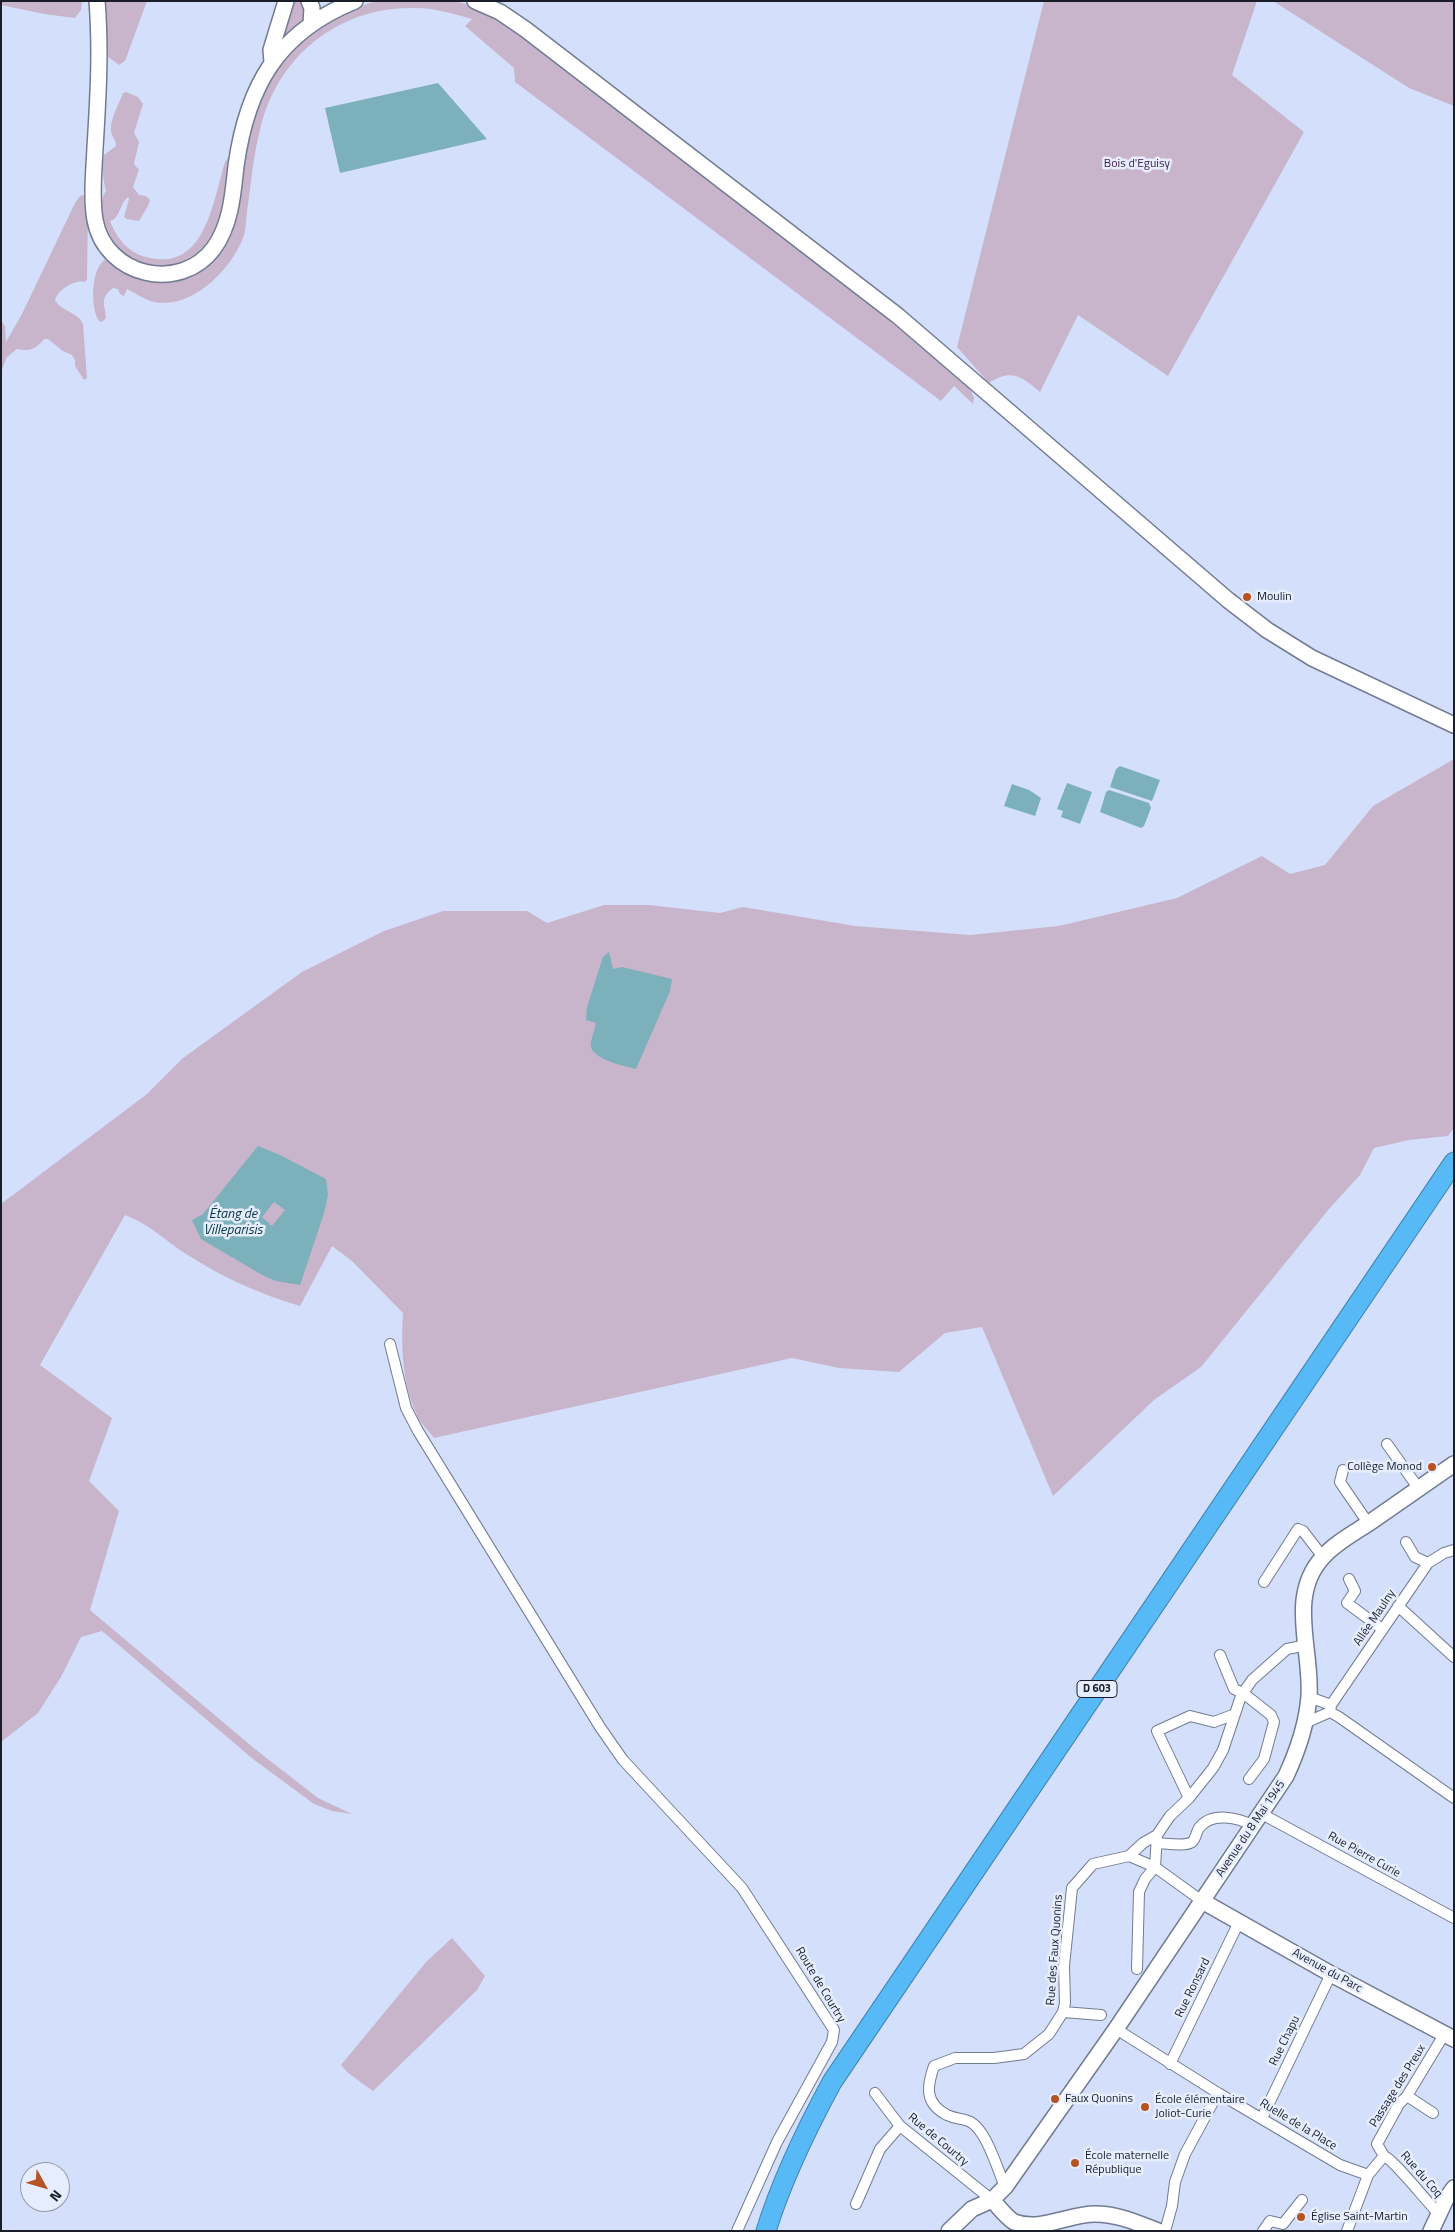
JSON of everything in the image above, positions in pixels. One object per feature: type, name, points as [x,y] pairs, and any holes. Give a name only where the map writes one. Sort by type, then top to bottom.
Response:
[{"type":"highway","name":"D 603","points":[[766,2231],[779,2192],[805,2132],[832,2082],[859,2040],[1454,1162]]},
{"type":"highway","name":"D 603","points":[[778,2231],[790,2195],[816,2136],[828,2112],[864,2053],[1454,1182]]},
{"type":"highway","points":[[754,2231],[789,2152],[805,2132]]},
{"type":"main road","points":[[97,1],[99,44],[94,175],[95,220],[102,239],[117,259],[130,267],[149,274],[167,275],[190,268],[208,255],[220,238],[231,204],[244,119],[257,86],[272,62],[297,36],[334,7],[355,1]]},
{"type":"main road","points":[[272,62],[270,50],[286,1]]},
{"type":"main road","points":[[309,1],[312,8],[311,24]]},
{"type":"main road","points":[[318,1],[334,7]]},
{"type":"main road","points":[[475,1],[500,12],[525,29],[898,316],[1228,600],[1267,630],[1312,658],[1454,725]]},
{"type":"main road","name":"Avenue du 8 Mai 1945","points":[[949,2231],[972,2209],[992,2200],[1005,2187],[1116,2029],[1202,1901],[1252,1820],[1293,1762],[1305,1722],[1309,1697],[1302,1606],[1308,1579],[1323,1557],[1333,1547],[1454,1464]]},
{"type":"main road","name":"Avenue du Parc","points":[[1202,1901],[1331,1974],[1449,2036]]},
{"type":"main road","points":[[1431,2231],[1438,2214],[1454,2188]]},
{"type":"main road","points":[[992,2200],[1013,2221],[1030,2228],[1052,2226],[1075,2216],[1094,2214],[1116,2215],[1158,2231]]},
{"type":"street","name":"Route de Courtry","points":[[390,1344],[406,1408],[418,1431],[584,1702],[623,1760],[742,1888],[834,2030],[832,2042],[777,2142],[737,2231]]},
{"type":"street","points":[[1387,1444],[1419,1489]]},
{"type":"street","points":[[1343,1470],[1340,1482],[1368,1523]]},
{"type":"street","points":[[1264,1582],[1298,1529],[1303,1531],[1323,1557]]},
{"type":"street","points":[[1406,1542],[1415,1557],[1428,1563]]},
{"type":"street","name":"Allée Maulny","points":[[1331,1709],[1382,1629],[1428,1563],[1444,1553],[1454,1550]]},
{"type":"street","points":[[1349,1579],[1354,1591],[1347,1604],[1382,1629]]},
{"type":"street","points":[[1398,1606],[1454,1656]]},
{"type":"street","points":[[1137,1969],[1139,1892],[1145,1879],[1156,1866],[1157,1839],[1170,1816],[1189,1798],[1213,1768],[1223,1750],[1244,1693],[1252,1680],[1287,1648],[1306,1645]]},
{"type":"street","points":[[1220,1655],[1234,1689],[1244,1693],[1272,1715],[1274,1722],[1264,1759],[1249,1779]]},
{"type":"street","points":[[1309,1697],[1331,1709],[1339,1717],[1454,1798]]},
{"type":"street","points":[[1305,1722],[1331,1709]]},
{"type":"street","points":[[1189,1798],[1157,1731],[1190,1716],[1214,1722],[1235,1714]]},
{"type":"street","points":[[1202,1901],[1156,1866],[1129,1856],[1143,1843],[1157,1839],[1189,1843],[1194,1840],[1200,1828],[1209,1820],[1252,1820]]},
{"type":"street","name":"Rue Pierre Curie","points":[[1252,1820],[1454,1918]]},
{"type":"street","name":"Rue des Faux Quonins","points":[[1005,2187],[982,2134],[968,2119],[948,2115],[934,2106],[927,2087],[934,2066],[955,2058],[994,2058],[1024,2054],[1049,2034],[1063,2012],[1064,1966],[1072,1888],[1093,1864],[1129,1856]]},
{"type":"street","name":"Rue Ronsard","points":[[1170,2064],[1239,1922]]},
{"type":"street","name":"Rue Chapu","points":[[1262,2118],[1331,1974]]},
{"type":"street","points":[[1063,2012],[1102,2015]]},
{"type":"street","name":"Ruelle de la Place","points":[[1116,2029],[1170,2064],[1340,2165],[1368,2175]]},
{"type":"street","name":"Passage des Preux","points":[[1384,2156],[1377,2144],[1399,2104],[1407,2096],[1449,2036]]},
{"type":"street","name":"Rue de Courtry","points":[[875,2093],[900,2126],[992,2200]]},
{"type":"street","points":[[1165,2231],[1172,2206],[1174,2182],[1184,2154],[1218,2093]]},
{"type":"street","points":[[1407,2096],[1433,2113]]},
{"type":"street","points":[[856,2204],[880,2149],[900,2126]]},
{"type":"street","points":[[1347,2231],[1368,2175],[1384,2156]]},
{"type":"street","name":"Rue du Coq","points":[[1384,2156],[1390,2158],[1438,2214]]},
{"type":"street","points":[[1263,2231],[1270,2220],[1283,2224],[1302,2200]]},
{"type":"green space","points":[[1,1],[82,1],[81,10],[75,18],[1,5]]},
{"type":"green space","points":[[105,1],[147,1],[125,61],[119,65],[108,57]]},
{"type":"green space","points":[[294,1],[304,1],[305,21],[281,43]]},
{"type":"green space","points":[[377,1],[455,1],[479,8],[510,24],[676,151],[892,322],[970,389],[974,398],[973,404],[954,386],[941,401],[515,82],[514,68],[465,26],[472,19],[423,8],[388,10],[362,16],[337,26],[316,40],[297,58],[281,79],[268,103],[260,130],[252,171],[245,232],[229,263],[208,285],[182,300],[168,303],[154,302],[127,289],[124,296],[120,294],[118,289],[113,288],[104,299],[106,318],[102,322],[99,321],[94,307],[93,289],[97,271],[100,264],[105,260],[133,276],[149,281],[165,281],[206,266],[239,172],[252,112],[263,87],[288,54],[320,27],[338,16]]},
{"type":"green space","name":"Bois d'Eguisy","points":[[1044,1],[1257,1],[1232,75],[1304,132],[1168,376],[1078,315],[1040,392],[1028,382],[1016,376],[1004,376],[989,383],[957,347]]},
{"type":"green space","points":[[1273,1],[1454,1],[1454,106],[1409,88]]},
{"type":"green space","points":[[126,92],[138,97],[143,104],[134,133],[139,142],[134,164],[139,170],[133,187],[139,195],[146,196],[150,200],[139,221],[124,217],[128,197],[116,217],[110,221],[120,240],[136,253],[150,258],[169,259],[184,253],[195,243],[204,229],[211,212],[225,162],[229,156],[232,158],[221,223],[211,243],[196,257],[179,265],[160,268],[142,265],[125,256],[112,241],[103,221],[101,206],[106,191],[103,173],[104,155],[116,146],[111,126],[123,93]]},
{"type":"green space","points":[[84,195],[88,211],[87,279],[85,282],[76,282],[67,286],[59,293],[55,300],[78,317],[83,324],[87,378],[84,380],[75,366],[75,360],[72,355],[63,351],[48,339],[44,339],[32,349],[17,349],[7,357],[1,372],[1,321],[5,326],[6,342],[22,314],[75,203],[80,196]]},
{"type":"green space","points":[[1454,759],[1454,1128],[1448,1136],[1409,1140],[1374,1148],[1360,1175],[1329,1209],[1201,1367],[1154,1400],[1053,1496],[982,1327],[945,1333],[899,1372],[839,1368],[792,1358],[434,1438],[417,1416],[408,1389],[402,1338],[403,1313],[352,1261],[332,1246],[300,1306],[255,1290],[213,1270],[186,1254],[142,1223],[125,1215],[40,1365],[112,1418],[89,1481],[119,1511],[90,1610],[255,1749],[318,1798],[352,1814],[332,1811],[314,1804],[253,1759],[102,1631],[81,1637],[61,1677],[38,1713],[1,1742],[1,1204],[147,1094],[183,1058],[302,972],[384,931],[443,911],[527,911],[547,923],[604,905],[649,905],[720,913],[743,907],[855,926],[970,935],[1059,926],[1177,898],[1262,856],[1290,874],[1325,865],[1373,806]]},
{"type":"green space","points":[[452,1938],[485,1976],[477,1990],[373,2091],[348,2073],[341,2065],[427,1961]]},
{"type":"water","points":[[438,83],[487,139],[340,173],[325,108]]},
{"type":"water","points":[[1120,766],[1160,780],[1152,801],[1110,787],[1116,769]]},
{"type":"water","points":[[1067,783],[1092,792],[1080,824],[1061,817],[1063,811],[1057,809]]},
{"type":"water","points":[[1012,784],[1029,790],[1041,798],[1035,816],[1004,806]]},
{"type":"water","points":[[1109,790],[1149,803],[1151,808],[1144,826],[1141,828],[1100,812],[1106,792]]},
{"type":"water","points":[[609,952],[613,969],[622,967],[672,979],[670,991],[636,1069],[604,1059],[593,1052],[591,1047],[596,1023],[586,1020],[587,1007],[603,957]]},
{"type":"water","name":"Étang de Villeparisis","points":[[258,1146],[280,1155],[326,1179],[328,1195],[324,1213],[300,1285],[276,1281],[264,1276],[201,1239],[192,1220],[203,1214]],"holes":[[[274,1202],[285,1210],[272,1226],[262,1217]]]},
{"type":"place","name":"Moulin","points":[[1247,597]]},
{"type":"place","name":"Collège Monod","points":[[1432,1467]]},
{"type":"place","name":"Faux Quonins","points":[[1055,2099]]},
{"type":"place","name":"École élémentaire Joliot-Curie","points":[[1145,2107]]},
{"type":"place","name":"École maternelle République","points":[[1075,2163]]},
{"type":"place","name":"Église Saint-Martin","points":[[1301,2217]]}]
